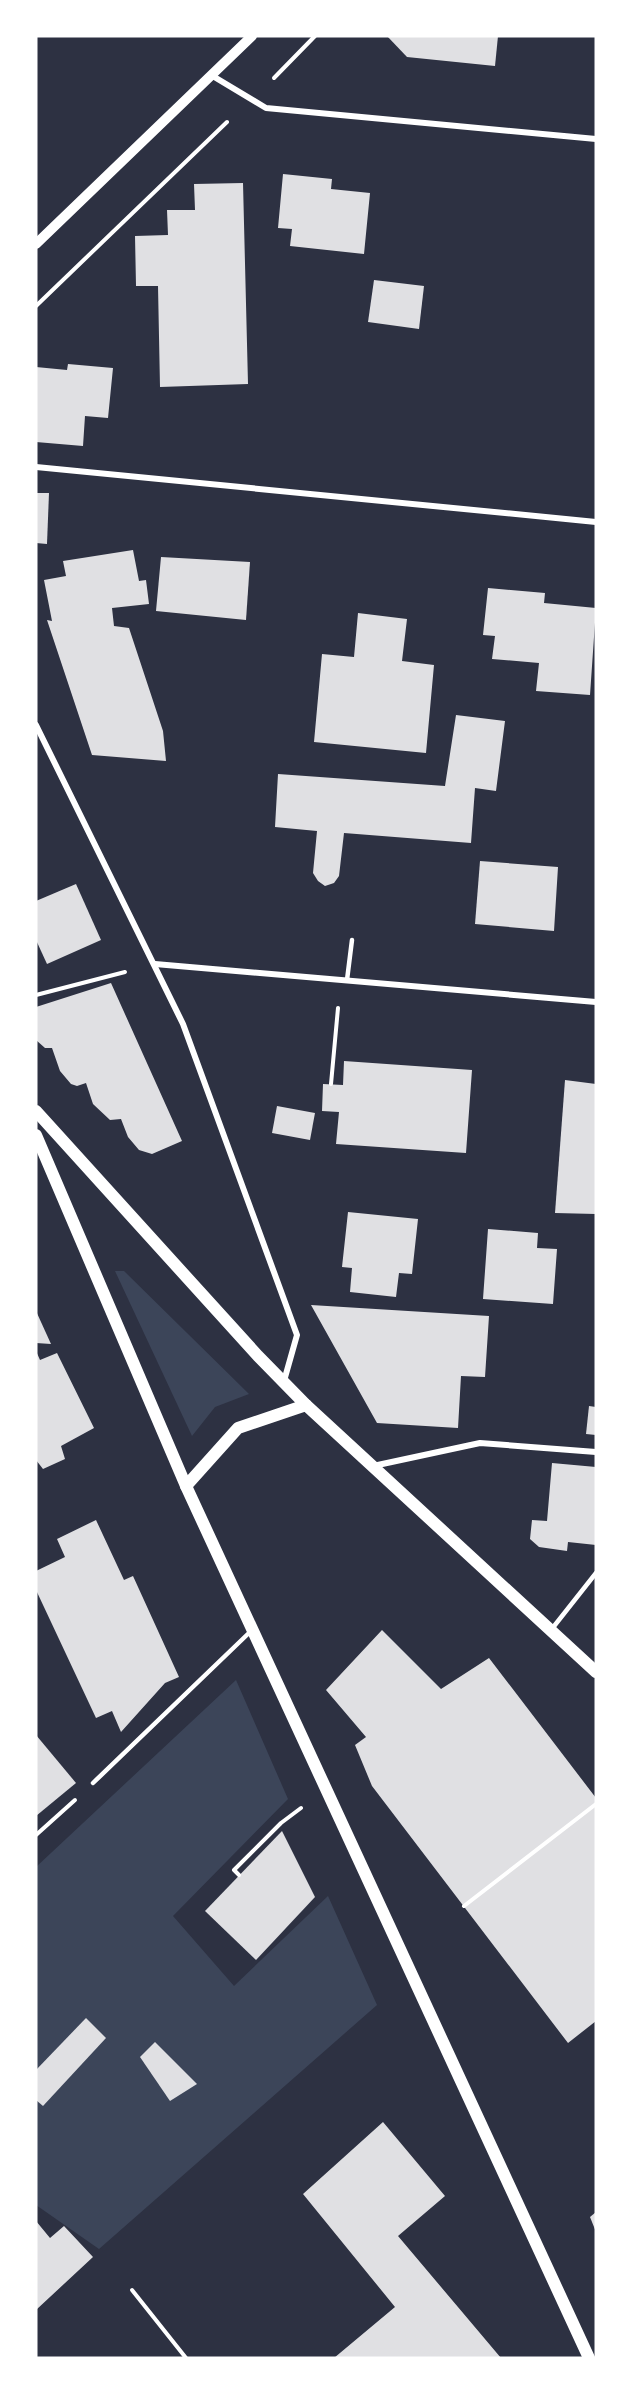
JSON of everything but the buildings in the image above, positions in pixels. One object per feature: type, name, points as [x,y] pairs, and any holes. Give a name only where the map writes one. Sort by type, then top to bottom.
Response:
[{"type":"main road","points":[[36,1111],[306,1405],[596,1672]]},
{"type":"main road","points":[[36,1135],[186,1486],[589,2358]]},
{"type":"main road","points":[[186,1486],[238,1428],[306,1405]]},
{"type":"street","points":[[36,244],[252,36]]},
{"type":"street","points":[[210,75],[266,108],[596,139]]},
{"type":"street","points":[[36,467],[596,522]]},
{"type":"street","points":[[36,724],[183,1024],[297,1335],[284,1382]]},
{"type":"street","points":[[155,964],[596,1002]]},
{"type":"street","points":[[372,1466],[480,1443],[596,1452]]},
{"type":"lane","points":[[347,980],[352,940]]},
{"type":"lane","points":[[551,1630],[596,1574]]},
{"type":"lane","points":[[93,1783],[253,1629]]},
{"type":"path","points":[[274,78],[315,36]]},
{"type":"path","points":[[36,306],[227,122]]},
{"type":"path","points":[[36,995],[155,964]]},
{"type":"path","points":[[331,1084],[339,1001]]},
{"type":"path","points":[[36,1835],[93,1783]]},
{"type":"path","points":[[464,1906],[596,1804]]},
{"type":"path","points":[[239,1875],[234,1869],[281,1823],[305,1805]]},
{"type":"path","points":[[132,2290],[186,2358]]},
{"type":"shaded area","points":[[115,1271],[124,1271],[249,1394],[215,1407],[192,1436]]},
{"type":"shaded area","points":[[236,1680],[288,1799],[173,1916],[234,1986],[328,1896],[377,2005],[99,2249],[36,2205],[36,1867]]}]
